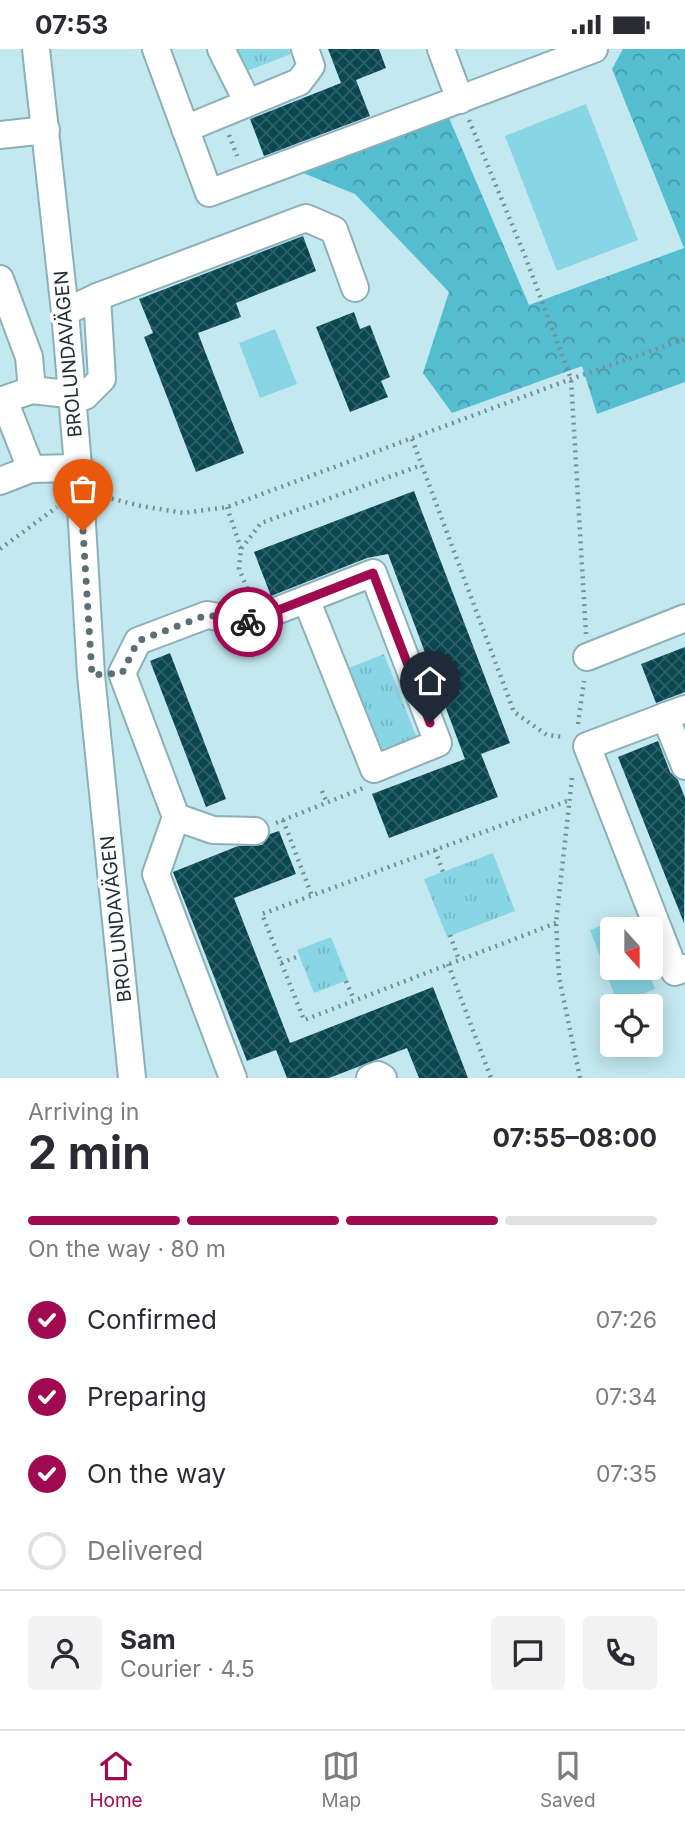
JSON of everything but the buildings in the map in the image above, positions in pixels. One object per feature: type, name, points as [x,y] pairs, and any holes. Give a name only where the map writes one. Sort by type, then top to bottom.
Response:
[{"type":"street","name":"BROLUNDAVÄGEN","points":[[36,49],[65,312],[92,675],[132,1078]]},
{"type":"street","points":[[156,49],[209,193],[594,49]]},
{"type":"street","points":[[221,49],[248,103]]},
{"type":"street","points":[[185,129],[299,82],[311,66],[305,49]]},
{"type":"street","points":[[441,49],[460,100]]},
{"type":"street","points":[[0,135],[46,130]]},
{"type":"street","points":[[65,312],[97,297],[306,218],[334,230],[355,288]]},
{"type":"street","points":[[0,279],[29,357],[32,390]]},
{"type":"street","points":[[31,469],[2,400],[32,390],[85,395],[102,379],[97,297]]},
{"type":"street","points":[[0,481],[31,469],[79,479]]},
{"type":"street","points":[[233,1078],[156,874],[176,817],[122,673],[138,641],[207,615],[248,622],[259,618],[306,599],[373,573],[438,743],[374,769],[306,599]]},
{"type":"street","points":[[587,657],[685,618]]},
{"type":"street","points":[[92,675],[122,673]]},
{"type":"street","points":[[685,766],[675,712],[587,746],[675,972],[685,968]]},
{"type":"street","points":[[176,817],[214,830],[255,831]]},
{"type":"street","points":[[370,1078],[378,1075],[383,1078]]},
{"type":"path","points":[[460,100],[525,256],[571,379],[587,657],[578,725]]},
{"type":"path","points":[[0,549],[79,479],[141,506],[184,513],[227,507],[685,339]]},
{"type":"path","points":[[412,439],[514,712],[547,735],[576,739]]},
{"type":"path","points":[[241,549],[261,523],[422,465]]},
{"type":"path","points":[[227,507],[241,549],[239,569],[259,618]]},
{"type":"path","points":[[255,831],[375,783],[382,765]]},
{"type":"path","points":[[572,775],[556,923],[559,977],[580,1078]]},
{"type":"path","points":[[322,791],[327,803]]},
{"type":"path","points":[[556,923],[304,1020],[262,914],[570,800]]},
{"type":"path","points":[[283,820],[312,895]]},
{"type":"path","points":[[435,850],[443,871]]},
{"type":"path","points":[[450,935],[459,960]]},
{"type":"path","points":[[281,963],[299,956]]},
{"type":"path","points":[[448,964],[491,1078]]},
{"type":"path","points":[[346,981],[354,1000]]},
{"type":"green space","points":[[235,49],[289,49],[291,54],[244,72]]},
{"type":"green space","points":[[623,49],[685,49],[685,382],[597,414],[582,366],[452,413],[423,373],[449,292],[355,194],[298,171],[449,118],[529,305],[684,248],[612,69]]},
{"type":"green space","points":[[586,104],[638,240],[557,271],[505,136]]},
{"type":"green space","points":[[275,329],[297,384],[260,398],[239,343]]},
{"type":"green space","points":[[384,654],[416,736],[378,751],[346,669]]},
{"type":"green space","points":[[493,853],[515,911],[447,937],[424,879]]},
{"type":"green space","points":[[600,926],[600,956],[590,930]]},
{"type":"green space","points":[[331,937],[348,980],[314,993],[297,950]]},
{"type":"green space","points":[[609,980],[652,980],[655,989],[643,994],[614,994]]},
{"type":"way so far","points":[[83,531],[92,675],[122,673],[138,641],[207,615],[248,622]]},
{"type":"route","points":[[248,622],[373,573],[430,723]]}]
